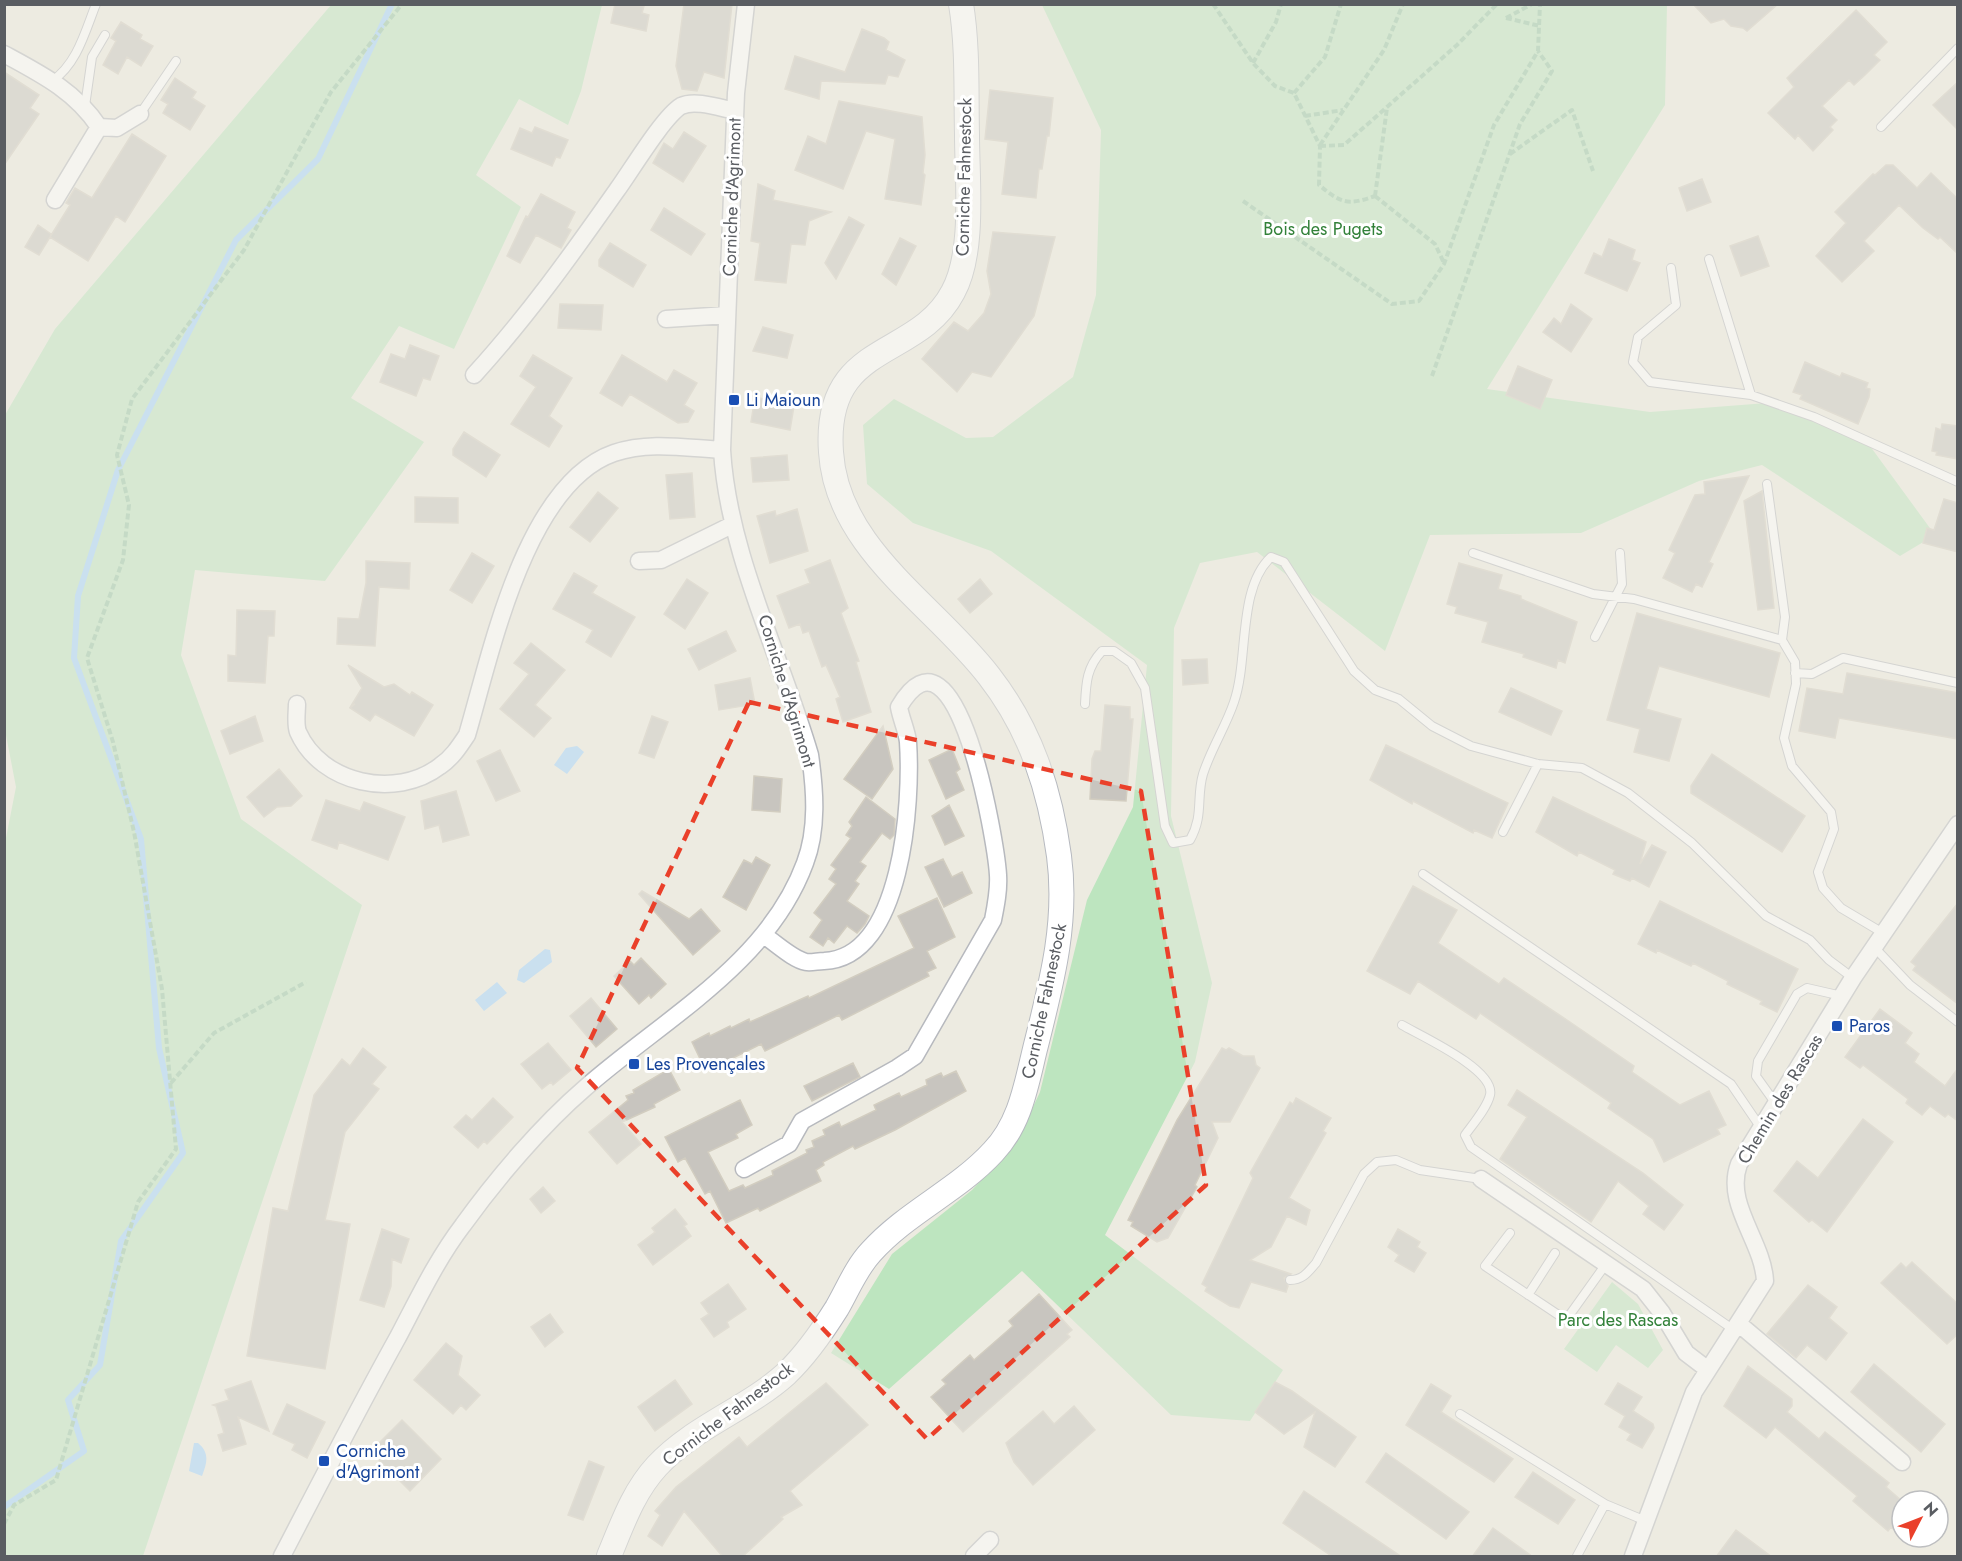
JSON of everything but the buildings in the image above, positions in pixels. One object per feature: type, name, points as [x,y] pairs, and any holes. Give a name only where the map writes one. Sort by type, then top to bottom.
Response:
[{"type":"main road","name":"Corniche Fahnestock","points":[[609,1557],[630,1507],[656,1467],[678,1448],[764,1391],[789,1371],[815,1341],[868,1256],[903,1222],[963,1179],[1000,1144],[1013,1125],[1024,1093],[1057,956],[1062,898],[1054,822],[1037,761],[1017,717],[986,671],[888,568],[858,530],[841,498],[830,448],[837,402],[854,372],[865,361],[919,329],[937,315],[950,298],[961,271],[964,254],[967,172],[961,4]]},
{"type":"street","name":"Corniche d'Agrimont","points":[[282,1557],[366,1394],[444,1252],[462,1225],[556,1115],[614,1063],[709,987],[764,935],[787,901],[806,862],[815,792],[810,755],[732,525],[724,480],[722,450],[735,111],[746,4]]},
{"type":"street","points":[[4,54],[51,81],[85,106],[99,127]]},
{"type":"street","points":[[474,375],[506,341],[679,107],[689,103],[735,111]]},
{"type":"street","points":[[99,127],[117,128],[140,114]]},
{"type":"street","points":[[55,200],[99,127]]},
{"type":"street","points":[[666,319],[727,315]]},
{"type":"street","points":[[297,704],[297,730],[310,750],[330,767],[356,782],[386,785],[416,778],[439,768],[455,753],[467,735],[517,569],[536,531],[580,473],[613,454],[654,445],[722,450]]},
{"type":"street","points":[[639,561],[661,560],[732,525]]},
{"type":"street","points":[[744,1169],[789,1144],[802,1121],[915,1056],[993,920],[998,874],[979,778],[972,747],[946,691],[934,683],[919,683],[907,693],[899,707],[908,741],[905,825],[891,897],[871,936],[853,954],[835,961],[805,962],[764,935]]},
{"type":"street","name":"Chemin des Rascas","points":[[1633,1557],[1694,1392],[1765,1281],[1764,1266],[1735,1191],[1735,1177],[1761,1129],[1853,978],[1958,824]]},
{"type":"street","points":[[1481,1179],[1643,1289],[1662,1313],[1686,1353],[1707,1369]]},
{"type":"street","points":[[1737,1327],[1902,1462]]},
{"type":"street","points":[[974,1557],[990,1540]]},
{"type":"lane","points":[[51,81],[64,73],[74,57],[96,4]]},
{"type":"lane","points":[[85,106],[92,57],[105,35]]},
{"type":"lane","points":[[1881,127],[1958,48]]},
{"type":"lane","points":[[140,114],[176,61]]},
{"type":"lane","points":[[1709,259],[1751,395]]},
{"type":"lane","points":[[1671,268],[1676,305],[1638,337],[1633,362],[1650,382],[1751,395],[1814,417],[1958,482]]},
{"type":"lane","points":[[1767,484],[1785,617],[1782,640],[1795,663],[1796,684],[1784,738],[1792,766],[1832,812],[1834,829],[1818,872],[1823,888],[1840,908],[1879,940],[1910,986],[1958,1022]]},
{"type":"lane","points":[[1473,553],[1593,594],[1634,599],[1782,640]]},
{"type":"lane","points":[[1595,638],[1622,584],[1620,553]]},
{"type":"lane","points":[[1085,704],[1086,679],[1093,660],[1102,651],[1114,651],[1131,663],[1145,688],[1165,826],[1173,843],[1190,840],[1198,825],[1203,775],[1235,700],[1253,588],[1261,567],[1271,557],[1284,562],[1354,671],[1375,690],[1399,699],[1432,726],[1472,746],[1538,764],[1582,768],[1628,793],[1692,843],[1766,916],[1810,940],[1828,960],[1853,978]]},
{"type":"lane","points":[[1795,673],[1812,674],[1843,658],[1958,683]]},
{"type":"lane","points":[[1503,832],[1538,764]]},
{"type":"lane","points":[[1423,874],[1731,1084],[1761,1129]]},
{"type":"lane","points":[[1776,1104],[1756,1076],[1758,1061],[1797,994],[1807,988],[1842,996]]},
{"type":"lane","points":[[1402,1024],[1480,1071],[1490,1085],[1491,1096],[1465,1135],[1472,1147],[1737,1327]]},
{"type":"lane","points":[[1290,1280],[1298,1280],[1306,1275],[1316,1263],[1364,1174],[1377,1162],[1396,1160],[1420,1170],[1481,1179]]},
{"type":"lane","points":[[1510,1233],[1485,1266],[1566,1320],[1606,1264]]},
{"type":"lane","points":[[1528,1295],[1555,1253]]},
{"type":"lane","points":[[1460,1414],[1605,1504],[1646,1521]]},
{"type":"lane","points":[[1577,1557],[1605,1504]]},
{"type":"path","points":[[4,1524],[14,1505],[56,1480],[138,1202],[176,1149],[162,989],[134,832],[113,742],[87,658],[123,560],[129,505],[117,455],[132,399],[244,250],[331,92],[402,4]]},
{"type":"path","points":[[1213,4],[1253,63],[1275,86],[1294,93],[1320,146],[1319,184],[1337,200],[1355,203],[1375,196]]},
{"type":"path","points":[[1253,63],[1276,22],[1281,4]]},
{"type":"path","points":[[1294,93],[1325,57],[1341,4]]},
{"type":"path","points":[[1320,146],[1384,50],[1403,4]]},
{"type":"path","points":[[1320,146],[1344,145],[1457,45],[1497,4]]},
{"type":"path","points":[[1532,4],[1506,18],[1540,26]]},
{"type":"path","points":[[1243,201],[1392,304],[1419,301],[1444,264],[1494,125],[1538,51],[1540,4]]},
{"type":"path","points":[[1432,376],[1520,124],[1552,71],[1538,51]]},
{"type":"path","points":[[1375,196],[1387,108]]},
{"type":"path","points":[[1305,116],[1344,110]]},
{"type":"path","points":[[1510,155],[1572,110],[1593,171]]},
{"type":"path","points":[[1375,196],[1435,244],[1444,264]]},
{"type":"path","points":[[171,1084],[214,1033],[306,981]]},
{"type":"highlighted area","points":[[749,702],[1141,791],[1206,1185],[927,1439],[577,1068]]},
{"type":"green space","points":[[331,5],[602,5],[581,91],[568,125],[519,99],[476,175],[521,207],[454,349],[399,326],[351,398],[424,442],[325,581],[195,570],[181,655],[241,819],[362,905],[143,1556],[5,1556],[4,848],[16,787],[4,725],[5,415],[55,329]]},
{"type":"green space","name":"Bois des Pugets","points":[[1042,5],[1667,5],[1665,105],[1487,389],[1650,412],[1781,402],[1870,446],[1935,535],[1900,556],[1762,465],[1699,481],[1581,533],[1430,535],[1385,651],[1257,552],[1200,563],[1174,628],[1171,816],[1212,983],[1195,1062],[1105,1235],[1283,1370],[1250,1421],[1171,1415],[1022,1271],[889,1389],[831,1353],[892,1254],[972,1190],[1016,1143],[1040,1092],[1087,900],[1133,807],[1147,665],[991,551],[913,523],[867,484],[863,425],[894,399],[966,438],[993,437],[1073,377],[1096,295],[1101,130]]},
{"type":"green space","name":"Parc des Rascas","points":[[1612,1282],[1638,1304],[1663,1350],[1648,1368],[1616,1345],[1597,1372],[1564,1349]]},
{"type":"water","points":[[577,746],[584,752],[567,774],[554,765],[566,748]]},
{"type":"water","points":[[545,949],[550,950],[552,962],[524,983],[517,980],[519,970]]},
{"type":"water","points":[[497,982],[507,993],[484,1011],[475,1000]]},
{"type":"water","points":[[194,1443],[198,1443],[206,1454],[202,1476],[189,1471]]},
{"type":"waterway","points":[[4,1507],[84,1451],[68,1400],[100,1365],[121,1241],[183,1153],[159,1048],[141,839],[74,658],[78,596],[118,470],[236,240],[318,159],[392,4]]},
{"type":"place","name":"Li Maioun","points":[[734,400]]},
{"type":"place","name":"Paros","points":[[1837,1026]]},
{"type":"place","name":"Les Provençales","points":[[634,1064]]},
{"type":"place","name":"Corniche d'Agrimont","points":[[324,1461]]}]
